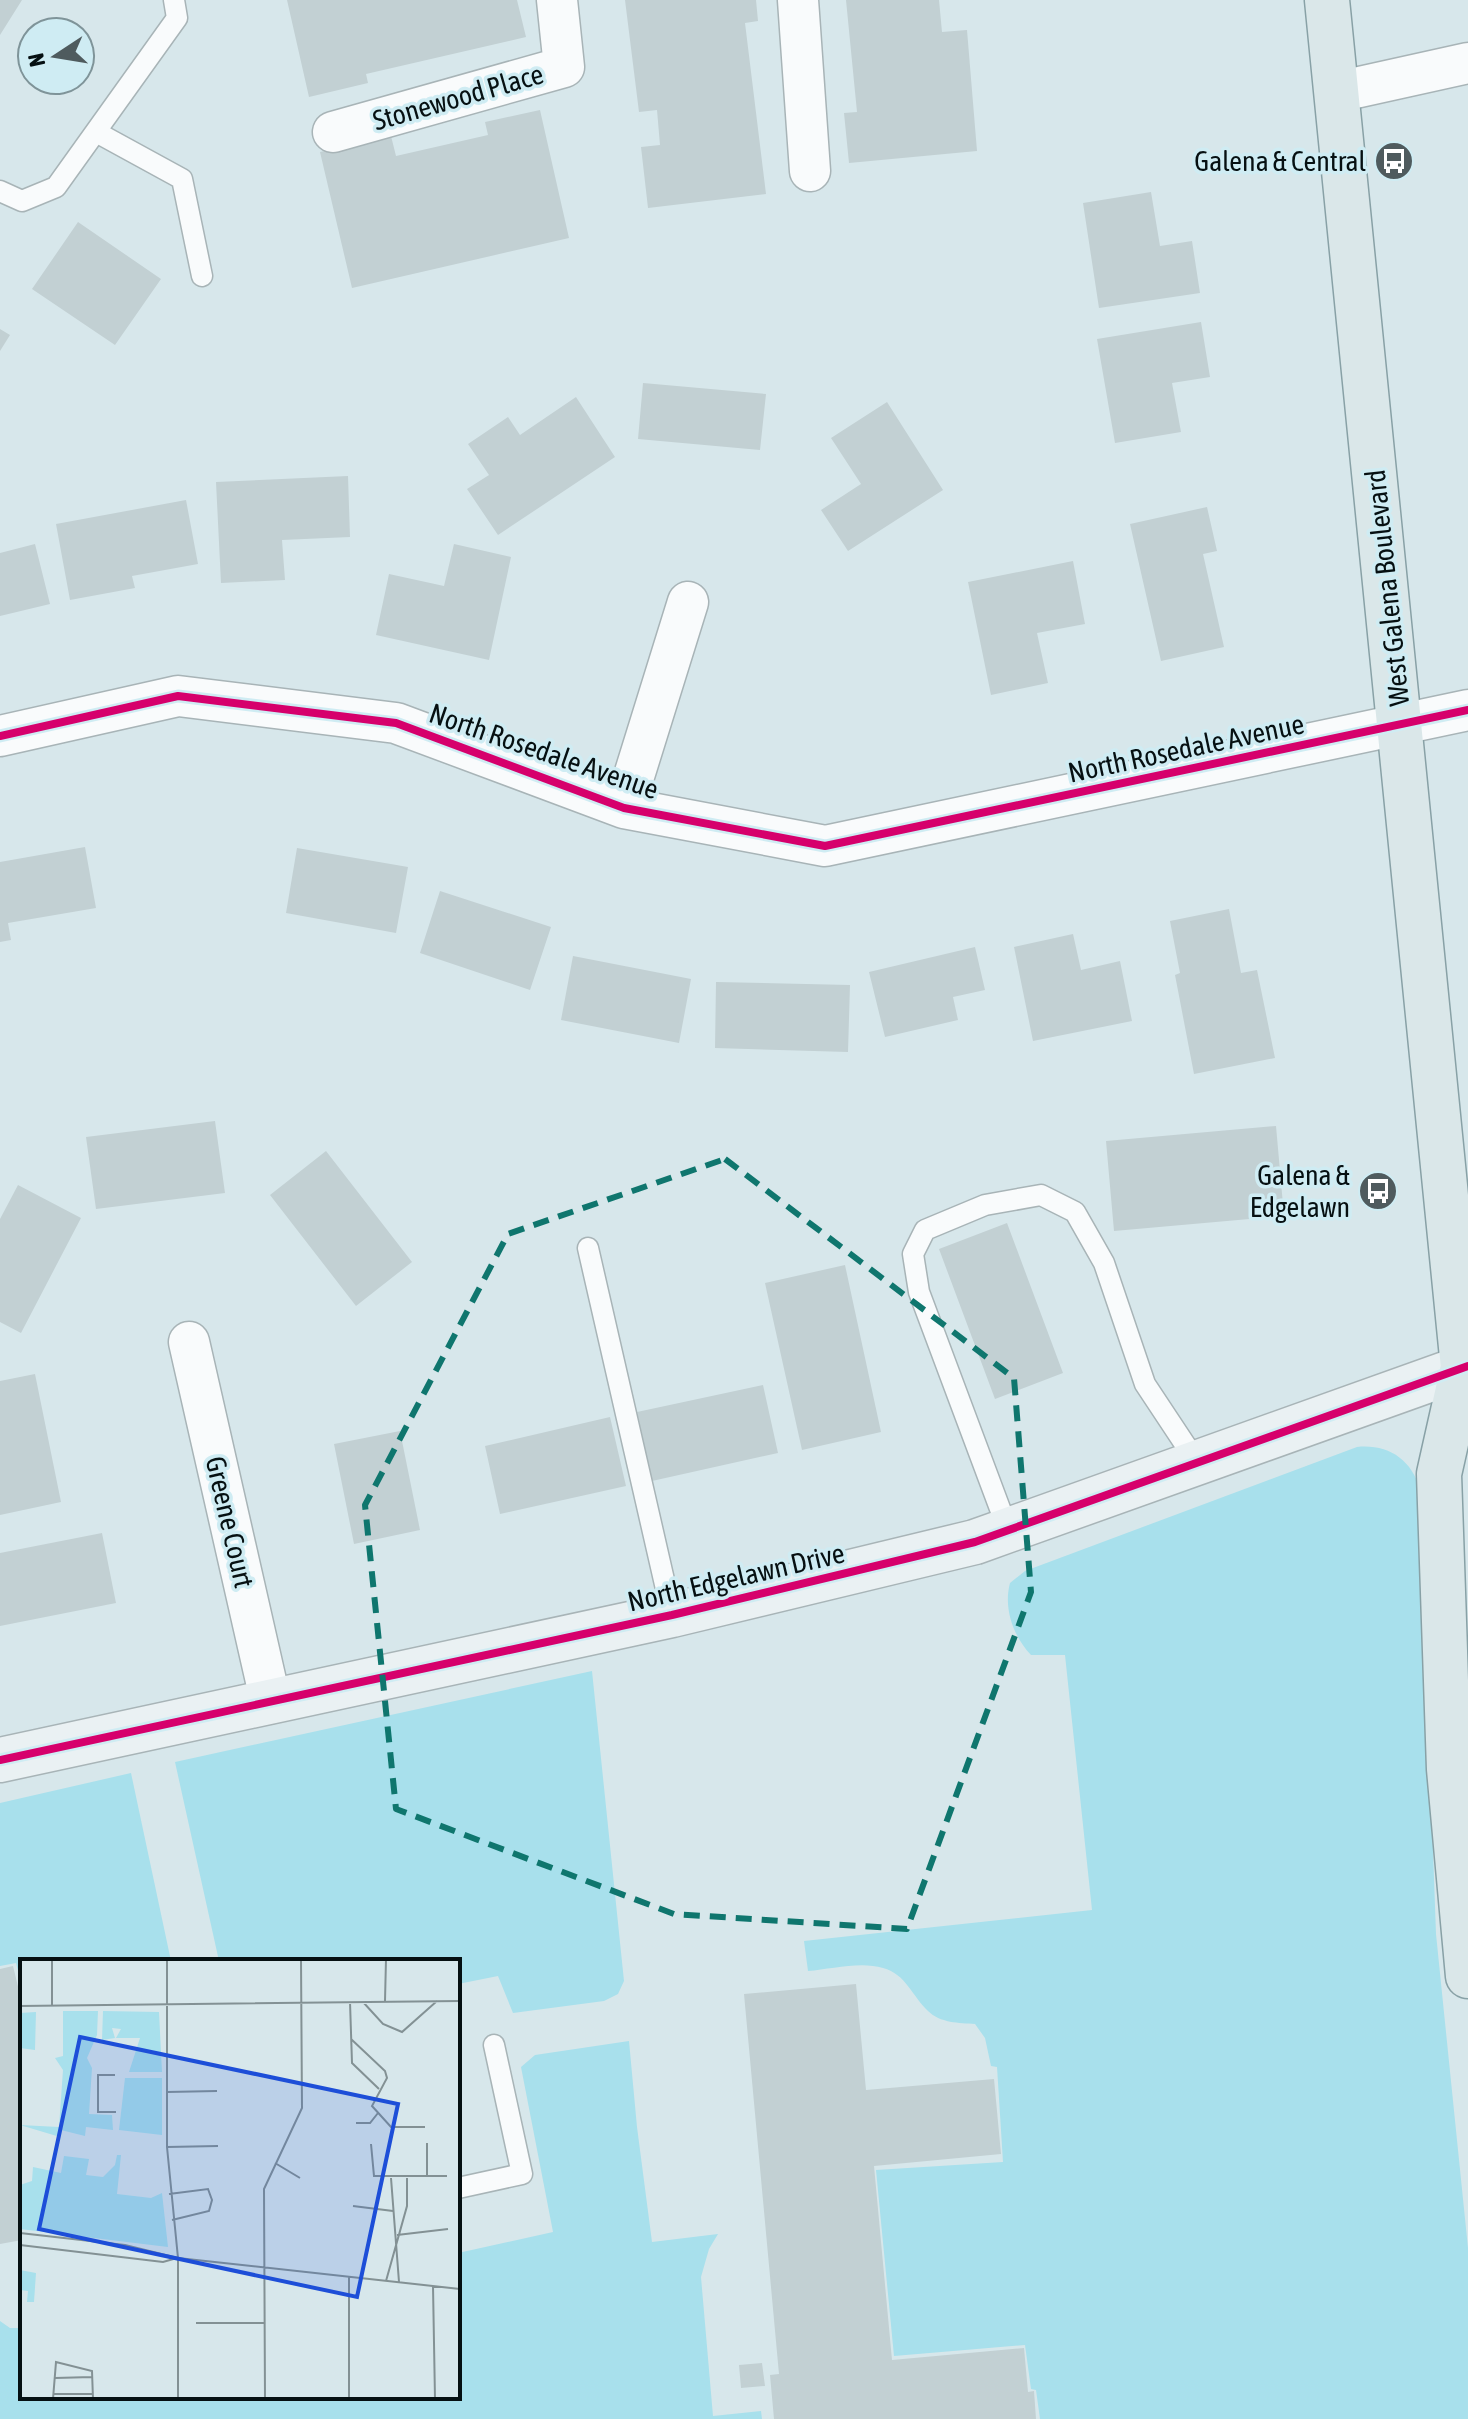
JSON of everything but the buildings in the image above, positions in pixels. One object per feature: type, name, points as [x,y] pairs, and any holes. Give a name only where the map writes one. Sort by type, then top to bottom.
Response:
[{"type":"main road","name":"West Galena Boulevard","points":[[1327,0],[1466,1370],[1439,1474],[1449,1769],[1468,1976]]},
{"type":"street","name":"Stonewood Place","points":[[333,132],[564,67],[557,0]]},
{"type":"street","points":[[798,0],[810,171]]},
{"type":"street","points":[[1337,92],[1468,63]]},
{"type":"street","points":[[624,808],[688,602]]},
{"type":"street","name":"North Rosedale Avenue","points":[[0,736],[178,696],[396,723],[624,808],[825,846],[1468,710]]},
{"type":"street","name":"Greene Court","points":[[189,1342],[271,1703]]},
{"type":"street","name":"North Edgelawn Drive","points":[[0,1760],[672,1615],[975,1542],[1466,1370]]},
{"type":"lane","points":[[0,191],[22,201],[56,187],[177,18],[174,0]]},
{"type":"lane","points":[[96,132],[182,179],[202,276]]},
{"type":"lane","points":[[1008,1530],[919,1292],[913,1254],[925,1230],[985,1205],[1041,1195],[1075,1212],[1104,1263],[1145,1384],[1198,1464]]},
{"type":"lane","points":[[588,1248],[672,1615]]},
{"type":"lane","points":[[460,2188],[522,2174],[494,2045]]},
{"type":"highlighted area","points":[[725,1159],[1014,1378],[1031,1592],[907,1929],[674,1914],[396,1809],[365,1505],[508,1234]]},
{"type":"shaded area","points":[[1357,1447],[1379,1448],[1397,1456],[1411,1469],[1420,1489],[1436,1934],[1468,2248],[1468,2419],[1040,2419],[1036,2390],[1031,2389],[1025,2345],[894,2356],[876,2170],[1003,2162],[997,2067],[991,2066],[985,2038],[975,2024],[950,2022],[933,2015],[903,1980],[891,1971],[865,1965],[808,1971],[804,1941],[1092,1910],[1065,1655],[1031,1655],[1025,1648],[1009,1612],[1010,1583],[1025,1571]]},
{"type":"shaded area","points":[[592,1671],[624,1981],[618,1994],[604,2001],[513,2013],[498,1976],[460,1984],[460,1959],[219,1959],[175,1762]]},
{"type":"shaded area","points":[[131,1773],[171,1959],[20,1959],[20,1978],[16,1963],[0,1966],[0,1803]]},
{"type":"shaded area","points":[[629,2041],[652,2242],[718,2234],[709,2249],[701,2277],[713,2416],[761,2411],[762,2419],[0,2419],[0,2321],[10,2328],[20,2328],[20,2399],[460,2399],[460,2253],[553,2232],[521,2067],[535,2055]]},
{"type":"cycle path","points":[[0,736],[178,696],[396,723],[624,808],[825,846],[1468,710]]},
{"type":"cycle path","points":[[0,1760],[672,1615],[975,1542],[1468,1366]]},
{"type":"place","name":"Galena & Central","points":[[1394,161]]},
{"type":"place","name":"Galena & Edgelawn","points":[[1378,1191]]}]
